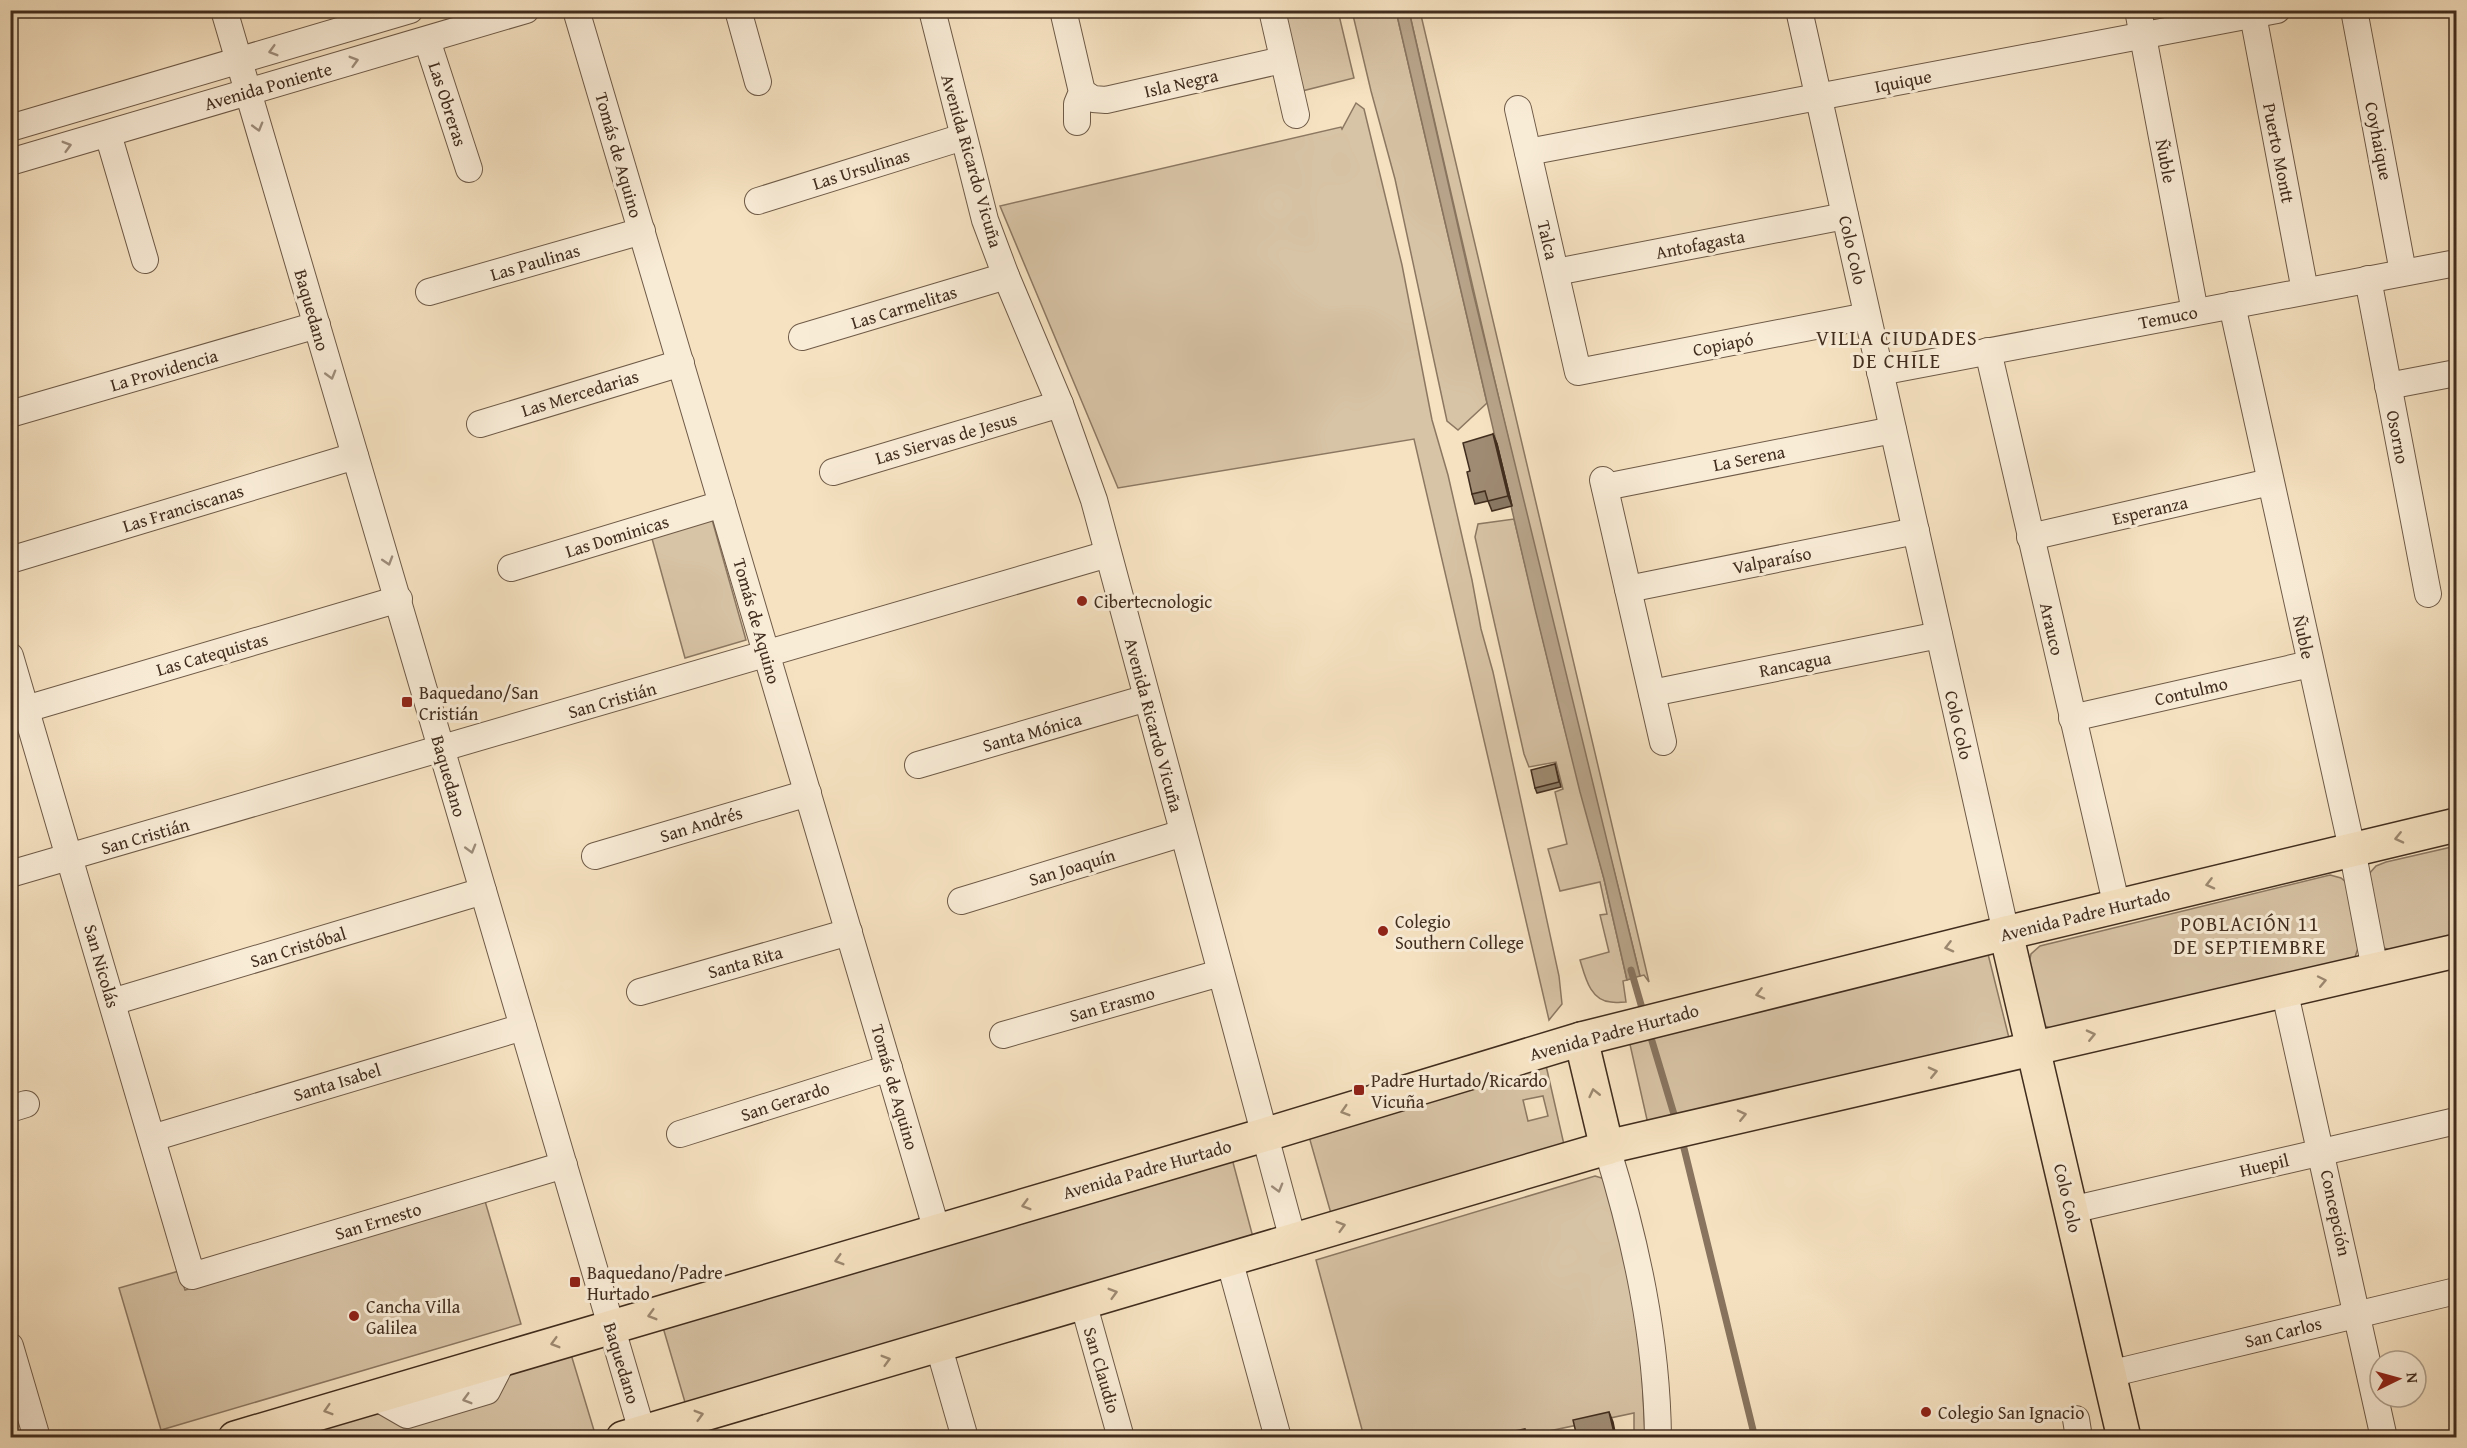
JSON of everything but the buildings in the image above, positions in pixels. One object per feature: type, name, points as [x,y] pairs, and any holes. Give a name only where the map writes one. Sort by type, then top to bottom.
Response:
[{"type":"main road","name":"Avenida Padre Hurtado","points":[[235,1437],[1264,1135],[1581,1038],[2457,825]]},
{"type":"main road","name":"Colo Colo","points":[[2006,933],[2124,1437]]},
{"type":"main road","points":[[636,1436],[938,1344],[1607,1148],[1675,1130],[2457,951]]},
{"type":"main road","points":[[1581,1038],[1607,1148]]},
{"type":"street","name":"Baquedano","points":[[224,10],[399,599],[611,1327],[636,1436]]},
{"type":"street","name":"Avenida Poniente","points":[[10,128],[410,10]]},
{"type":"street","name":"Avenida Poniente","points":[[10,162],[526,10]]},
{"type":"street","name":"Tomás de Aquino","points":[[576,10],[938,1231]]},
{"type":"street","points":[[738,10],[758,82]]},
{"type":"street","name":"Avenida Ricardo Vicuña","points":[[932,10],[986,220],[1006,276],[1060,404],[1088,483],[1293,1240]]},
{"type":"street","points":[[1063,10],[1082,92],[1077,104],[1077,122]]},
{"type":"street","points":[[1272,10],[1296,115]]},
{"type":"street","name":"Colo Colo","points":[[1799,10],[2006,933]]},
{"type":"street","name":"Ñuble","points":[[2138,10],[2195,312]]},
{"type":"street","name":"Coyhaique","points":[[2354,10],[2403,272]]},
{"type":"street","name":"Iquique","points":[[1528,152],[2265,13]]},
{"type":"street","name":"Puerto Montt","points":[[2265,13],[2305,291]]},
{"type":"street","name":"Las Obreras","points":[[427,40],[469,169]]},
{"type":"street","name":"Isla Negra","points":[[1082,92],[1093,99],[1106,100],[1282,60]]},
{"type":"street","name":"Talca","points":[[1518,109],[1578,372]]},
{"type":"street","points":[[108,134],[145,260]]},
{"type":"street","name":"Las Ursulinas","points":[[758,201],[963,137]]},
{"type":"street","name":"Antofagasta","points":[[1556,272],[1845,216]]},
{"type":"street","name":"Las Paulinas","points":[[429,292],[642,231]]},
{"type":"street","name":"Temuco","points":[[1880,372],[2457,262]]},
{"type":"street","name":"Las Carmelitas","points":[[802,337],[1006,276]]},
{"type":"street","name":"Osorno","points":[[2368,279],[2428,594]]},
{"type":"street","name":"Ñuble","points":[[2232,305],[2352,849],[2375,970]]},
{"type":"street","name":"Copiapó","points":[[1578,372],[1867,316]]},
{"type":"street","name":"La Providencia","points":[[10,414],[317,325]]},
{"type":"street","name":"Arauco","points":[[1988,351],[2116,907]]},
{"type":"street","name":"Las Mercedarias","points":[[480,424],[681,363]]},
{"type":"street","points":[[2388,386],[2457,373]]},
{"type":"street","name":"Las Siervas de Jesus","points":[[832,472],[1060,404]]},
{"type":"street","name":"La Serena","points":[[1628,589],[1604,484],[1893,430]]},
{"type":"street","name":"Las Franciscanas","points":[[10,560],[355,456]]},
{"type":"street","name":"Esperanza","points":[[2030,537],[2270,482]]},
{"type":"street","name":"Las Dominicas","points":[[511,568],[723,504]]},
{"type":"street","name":"Valparaíso","points":[[1628,589],[1916,531]]},
{"type":"street","name":"San Cristián","points":[[10,874],[1108,554]]},
{"type":"street","points":[[1628,589],[1663,742]]},
{"type":"street","name":"Las Catequistas","points":[[26,709],[399,599]]},
{"type":"street","name":"Rancagua","points":[[1652,693],[1939,635]]},
{"type":"street","name":"San Nicolás","points":[[10,656],[192,1276]]},
{"type":"street","name":"Contulmo","points":[[2072,718],[2310,664]]},
{"type":"street","name":"Santa Mónica","points":[[918,765],[1147,698]]},
{"type":"street","name":"San Andrés","points":[[595,856],[808,793]]},
{"type":"street","name":"San Joaquín","points":[[961,901],[1183,833]]},
{"type":"street","name":"San Cristóbal","points":[[112,1002],[483,891]]},
{"type":"street","name":"Santa Rita","points":[[640,992],[849,932]]},
{"type":"street","name":"San Erasmo","points":[[1003,1035],[1220,973]]},
{"type":"street","name":"Concepción","points":[[2284,989],[2384,1437]]},
{"type":"street","name":"Santa Isabel","points":[[152,1138],[523,1027]]},
{"type":"street","name":"San Gerardo","points":[[680,1134],[889,1068]]},
{"type":"street","name":"Huepil","points":[[2071,1210],[2457,1121]]},
{"type":"street","points":[[1607,1148],[1639,1265],[1651,1341],[1658,1437]]},
{"type":"street","name":"San Ernesto","points":[[192,1276],[564,1165]]},
{"type":"street","points":[[1229,1259],[1278,1437]]},
{"type":"street","name":"San Carlos","points":[[2109,1374],[2457,1291]]},
{"type":"street","name":"San Claudio","points":[[1083,1302],[1121,1437]]},
{"type":"street","points":[[938,1344],[965,1437]]},
{"type":"street","points":[[10,1346],[37,1437]]},
{"type":"shaded area","points":[[1283,11],[1338,11],[1354,78],[1302,91]]},
{"type":"shaded area","points":[[1352,11],[1396,11],[1487,403],[1458,430],[1447,421],[1395,179]]},
{"type":"shaded area","points":[[1396,11],[1409,11],[1472,288],[1640,976],[1627,980],[1604,879],[1535,609]]},
{"type":"shaded area","points":[[1409,11],[1420,11],[1649,982],[1644,975],[1640,976],[1573,710]]},
{"type":"shaded area","points":[[1356,103],[1364,109],[1402,265],[1432,420],[1448,475],[1472,580],[1559,976],[1562,1004],[1549,1020],[1414,439],[1118,488],[1000,206],[1341,127],[1342,129]]},
{"type":"shaded area","points":[[711,516],[746,640],[685,658],[651,535]]},
{"type":"shaded area","points":[[1514,519],[1559,707],[1604,879],[1627,980],[1623,981],[1626,1002],[1604,1001],[1593,992],[1586,980],[1580,960],[1609,952],[1600,915],[1607,914],[1600,882],[1560,891],[1548,849],[1567,844],[1555,792],[1563,789],[1556,762],[1529,767],[1524,754],[1475,537],[1478,524]]},
{"type":"shaded area","points":[[2456,846],[2456,941],[2394,952],[2382,947],[2368,875],[2376,866],[2386,862]]},
{"type":"shaded area","points":[[2330,875],[2341,878],[2348,884],[2359,945],[2354,960],[2056,1030],[2045,1026],[2028,967],[2031,954],[2040,946]]},
{"type":"shaded area","points":[[1987,950],[2009,1038],[1648,1124],[1629,1040]]},
{"type":"shaded area","points":[[1545,1061],[1565,1149],[1332,1217],[1308,1133]],"holes":[[[1543,1096],[1548,1116],[1528,1121],[1523,1100]]]},
{"type":"shaded area","points":[[1231,1155],[1254,1241],[687,1409],[662,1324]]},
{"type":"shaded area","points":[[1595,1176],[1605,1179],[1639,1311],[1645,1437],[1634,1437],[1634,1413],[1521,1437],[1364,1437],[1316,1260]]},
{"type":"shaded area","points":[[485,1201],[521,1324],[161,1430],[119,1288],[179,1271],[185,1290]]},
{"type":"shaded area","points":[[570,1351],[596,1437],[284,1438]]},
{"type":"waterway","points":[[1631,970],[1644,1015]]},
{"type":"waterway","points":[[1649,1031],[1676,1121]]},
{"type":"waterway","points":[[1682,1140],[1755,1438]]},
{"type":"place","name":"Cibertecnologic","points":[[1082,601]]},
{"type":"place","name":"Baquedano/San Cristián","points":[[407,702]]},
{"type":"place","name":"Colegio Southern College","points":[[1383,931]]},
{"type":"place","name":"Padre Hurtado/Ricardo Vicuña","points":[[1359,1090]]},
{"type":"place","name":"Baquedano/Padre Hurtado","points":[[575,1282]]},
{"type":"place","name":"Cancha Villa Galilea","points":[[354,1316]]},
{"type":"place","name":"Colegio San Ignacio","points":[[1926,1412]]},
{"type":"district","name":"VILLA CIUDADES DE CHILE","points":[[1897,348]]},
{"type":"district","name":"POBLACIÓN 11 DE SEPTIEMBRE","points":[[2250,934]]}]
